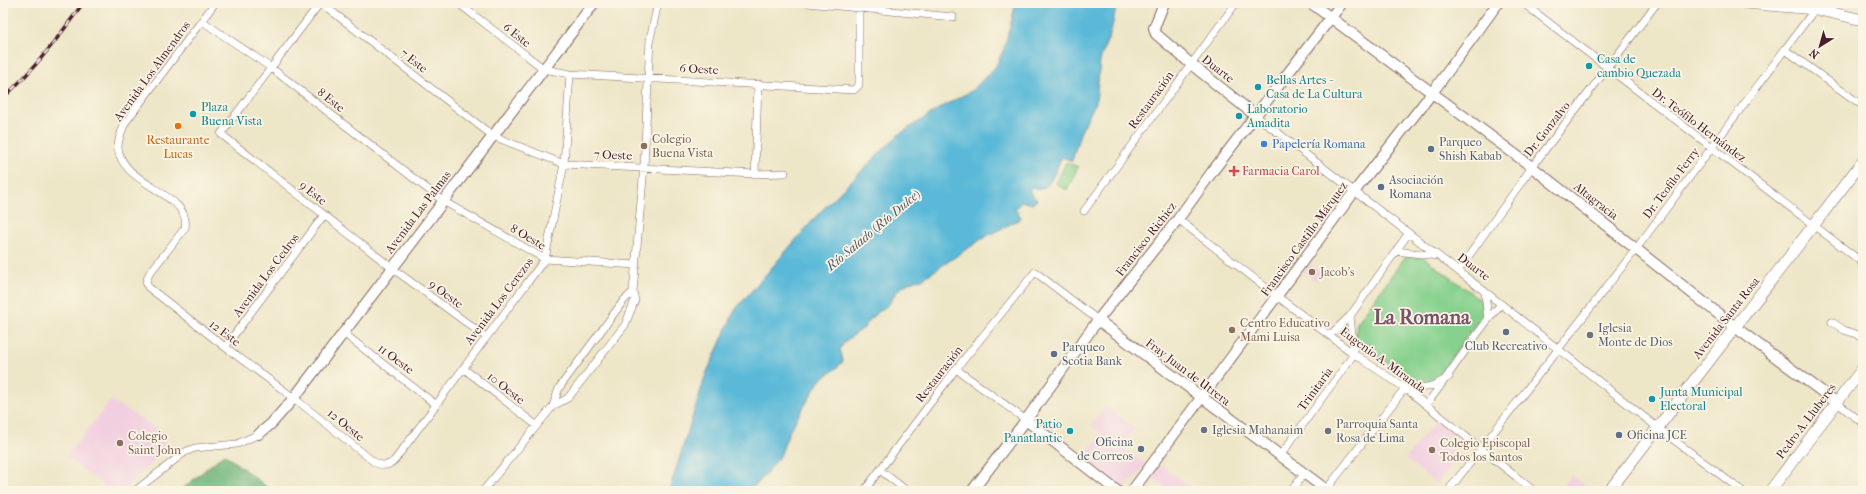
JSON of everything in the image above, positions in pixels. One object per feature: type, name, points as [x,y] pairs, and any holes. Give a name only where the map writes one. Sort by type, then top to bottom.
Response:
[{"type":"main road","name":"Avenida Las Palmas","points":[[259,434],[294,398],[342,332],[594,3]]},
{"type":"main road","name":"Duarte","points":[[1164,3],[1154,28],[1154,32],[1256,116]]},
{"type":"main road","name":"Altagracia","points":[[1311,3],[1532,167],[1735,327],[1836,402]]},
{"type":"main road","name":"Francisco Richiez","points":[[972,491],[1026,420],[1098,320],[1178,219],[1212,172],[1342,3]]},
{"type":"main road","name":"Francisco Castillo Márquez","points":[[1132,491],[1278,297],[1354,192],[1432,93],[1498,3]]},
{"type":"main road","points":[[1745,3],[1814,6],[1863,20]]},
{"type":"main road","name":"Avenida Santa Rosa","points":[[1609,491],[1863,162]]},
{"type":"main road","name":"Fray Juan de Utrera","points":[[1098,320],[1327,491]]},
{"type":"main road","name":"Pedro A. Lluberes","points":[[1770,491],[1863,368]]},
{"type":"main road","points":[[1026,420],[1117,491]]},
{"type":"street","name":"Avenida Los Almendros","points":[[146,282],[149,274],[185,228],[186,220],[184,212],[175,203],[133,174],[124,163],[118,147],[120,135],[125,123],[215,3]]},
{"type":"street","points":[[270,67],[320,3]]},
{"type":"street","name":"7 Este","points":[[320,3],[493,136]]},
{"type":"street","name":"6 Este","points":[[458,3],[544,69]]},
{"type":"street","points":[[483,491],[553,406],[568,398],[625,324],[635,300],[633,292],[644,167],[650,39],[658,3]]},
{"type":"street","points":[[807,3],[859,5],[953,17]]},
{"type":"street","name":"Restauración","points":[[1084,211],[1236,3]]},
{"type":"street","name":"Dr. Teófilo Hernández","points":[[1523,3],[1863,263]]},
{"type":"street","name":"Dr. Gonzalvo","points":[[1458,271],[1532,167],[1657,3]]},
{"type":"street","name":"6 Oeste","points":[[544,69],[570,74],[648,77],[854,90],[859,85],[859,5]]},
{"type":"street","name":"Dr. Teofilo Ferry","points":[[1448,491],[1636,249],[1784,49],[1814,6]]},
{"type":"street","name":"8 Este","points":[[202,21],[270,67],[443,201]]},
{"type":"street","points":[[1784,49],[1863,106]]},
{"type":"street","name":"9 Este","points":[[270,67],[221,134],[392,268]]},
{"type":"street","name":"Avenida Los Cerezos","points":[[385,466],[394,461],[435,404],[545,259],[564,164],[570,74]]},
{"type":"street","points":[[755,174],[758,84]]},
{"type":"street","name":"Duarte","points":[[1256,116],[1501,304],[1658,428],[1742,491]]},
{"type":"street","name":"7 Oeste","points":[[493,136],[564,164],[755,174],[785,173]]},
{"type":"street","name":"8 Oeste","points":[[443,201],[545,259],[636,265]]},
{"type":"street","name":"Avenida Los Cedros","points":[[225,347],[324,215]]},
{"type":"street","name":"Eugenio A. Miranda","points":[[1178,219],[1354,354],[1405,388],[1534,491]]},
{"type":"street","points":[[1330,335],[1350,316],[1408,234]]},
{"type":"street","points":[[1396,251],[1438,256]]},
{"type":"street","name":"9 Oeste","points":[[392,268],[486,337]]},
{"type":"street","name":"Restauración","points":[[864,491],[956,369],[1035,272]]},
{"type":"street","name":"Fray Juan de Utrera","points":[[1035,272],[1098,320]]},
{"type":"street","name":"12 Este","points":[[146,282],[152,291],[294,398]]},
{"type":"street","points":[[553,406],[559,388],[624,300],[633,292]]},
{"type":"street","points":[[1486,293],[1488,319]]},
{"type":"street","points":[[1426,405],[1449,377],[1488,319],[1501,304]]},
{"type":"street","points":[[1350,316],[1354,354]]},
{"type":"street","points":[[1832,322],[1844,330],[1856,334],[1863,339]]},
{"type":"street","name":"11 Oeste","points":[[342,332],[435,404]]},
{"type":"street","name":"Trinitaria","points":[[1280,456],[1354,354]]},
{"type":"street","name":"10 Oeste","points":[[463,368],[536,425]]},
{"type":"street","points":[[956,369],[1026,420]]},
{"type":"street","points":[[1327,491],[1405,388],[1425,388],[1435,386],[1449,377]]},
{"type":"street","name":"12 Oeste","points":[[294,398],[374,462],[385,466]]},
{"type":"street","name":"Altagracia","points":[[1836,402],[1863,423]]},
{"type":"street","points":[[135,491],[186,452],[195,448],[237,444],[259,434]]},
{"type":"street","points":[[880,470],[907,491]]},
{"type":"street","points":[[1291,491],[1304,474]]},
{"type":"shaded area","name":"Jacob's","points":[[1309,264],[1321,273],[1316,281],[1303,272]]},
{"type":"shaded area","name":"Colegio Saint John","points":[[111,400],[162,432],[158,438],[169,447],[122,491],[111,491],[66,457]]},
{"type":"shaded area","points":[[1106,406],[1135,429],[1120,446],[1145,464],[1124,491],[1121,491],[1081,458],[1101,434],[1091,425]]},
{"type":"shaded area","name":"Colegio Episcopal Todos los Santos","points":[[1437,419],[1453,433],[1444,444],[1459,456],[1437,484],[1405,459]]},
{"type":"shaded area","points":[[1161,465],[1196,491],[1171,491],[1152,477]]},
{"type":"shaded area","points":[[1571,475],[1592,491],[1573,491],[1564,485]]},
{"type":"green space","points":[[1066,162],[1078,167],[1067,190],[1056,184]]},
{"type":"green space","points":[[1405,257],[1423,257],[1482,301],[1482,315],[1433,384],[1417,385],[1355,339],[1357,323]]},
{"type":"green space","points":[[224,454],[272,491],[180,491]]},
{"type":"water","name":"Río Salado (Río Dulce)","points":[[1016,3],[1117,3],[1111,32],[1100,61],[1096,102],[1080,133],[1072,161],[1062,157],[1048,185],[1038,189],[1032,188],[1029,191],[1037,200],[1032,204],[1022,201],[1015,209],[1021,217],[1020,219],[985,237],[922,279],[915,280],[903,286],[896,292],[889,304],[872,317],[864,328],[845,341],[840,349],[843,361],[838,367],[818,383],[789,432],[780,456],[758,483],[747,491],[669,491],[706,374],[735,310],[821,211],[898,135],[940,108],[973,90],[996,66],[1004,49]]},
{"type":"railway","points":[[3,98],[46,53],[83,3]]},
{"type":"place","name":"Casa de cambio Quezada","points":[[1589,66]]},
{"type":"place","name":"Bellas Artes - Casa de La Cultura","points":[[1258,87]]},
{"type":"place","name":"Plaza Buena Vista","points":[[193,114]]},
{"type":"place","name":"Laboratorio Amadita","points":[[1239,116]]},
{"type":"place","name":"Restaurante Lucas","points":[[178,126]]},
{"type":"place","name":"Papelería Romana","points":[[1264,144]]},
{"type":"place","name":"Colegio Buena Vista","points":[[644,146]]},
{"type":"place","name":"Parqueo Shish Kabab","points":[[1431,149]]},
{"type":"place","name":"Farmacia Carol","points":[[1234,171]]},
{"type":"place","name":"Asociación Romana","points":[[1381,187]]},
{"type":"place","name":"Jacob's","points":[[1312,272]]},
{"type":"place","name":"Centro Educativo Mami Luisa","points":[[1232,330]]},
{"type":"place","name":"Club Recreativo","points":[[1506,332]]},
{"type":"place","name":"Iglesia Monte de Dios","points":[[1590,335]]},
{"type":"place","name":"Parqueo Scotia Bank","points":[[1054,354]]},
{"type":"place","name":"Junta Municipal Electoral","points":[[1652,399]]},
{"type":"place","name":"Iglesia Mahanaim","points":[[1204,430]]},
{"type":"place","name":"Patio Panatlantic","points":[[1070,431]]},
{"type":"place","name":"Parroquia Santa Rosa de Lima","points":[[1328,431]]},
{"type":"place","name":"Oficina JCE","points":[[1619,435]]},
{"type":"place","name":"Colegio Saint John","points":[[120,443]]},
{"type":"place","name":"Oficina de Correos","points":[[1141,449]]},
{"type":"place","name":"Colegio Episcopal Todos los Santos","points":[[1432,450]]},
{"type":"district","name":"La Romana","points":[[1422,317]]}]
